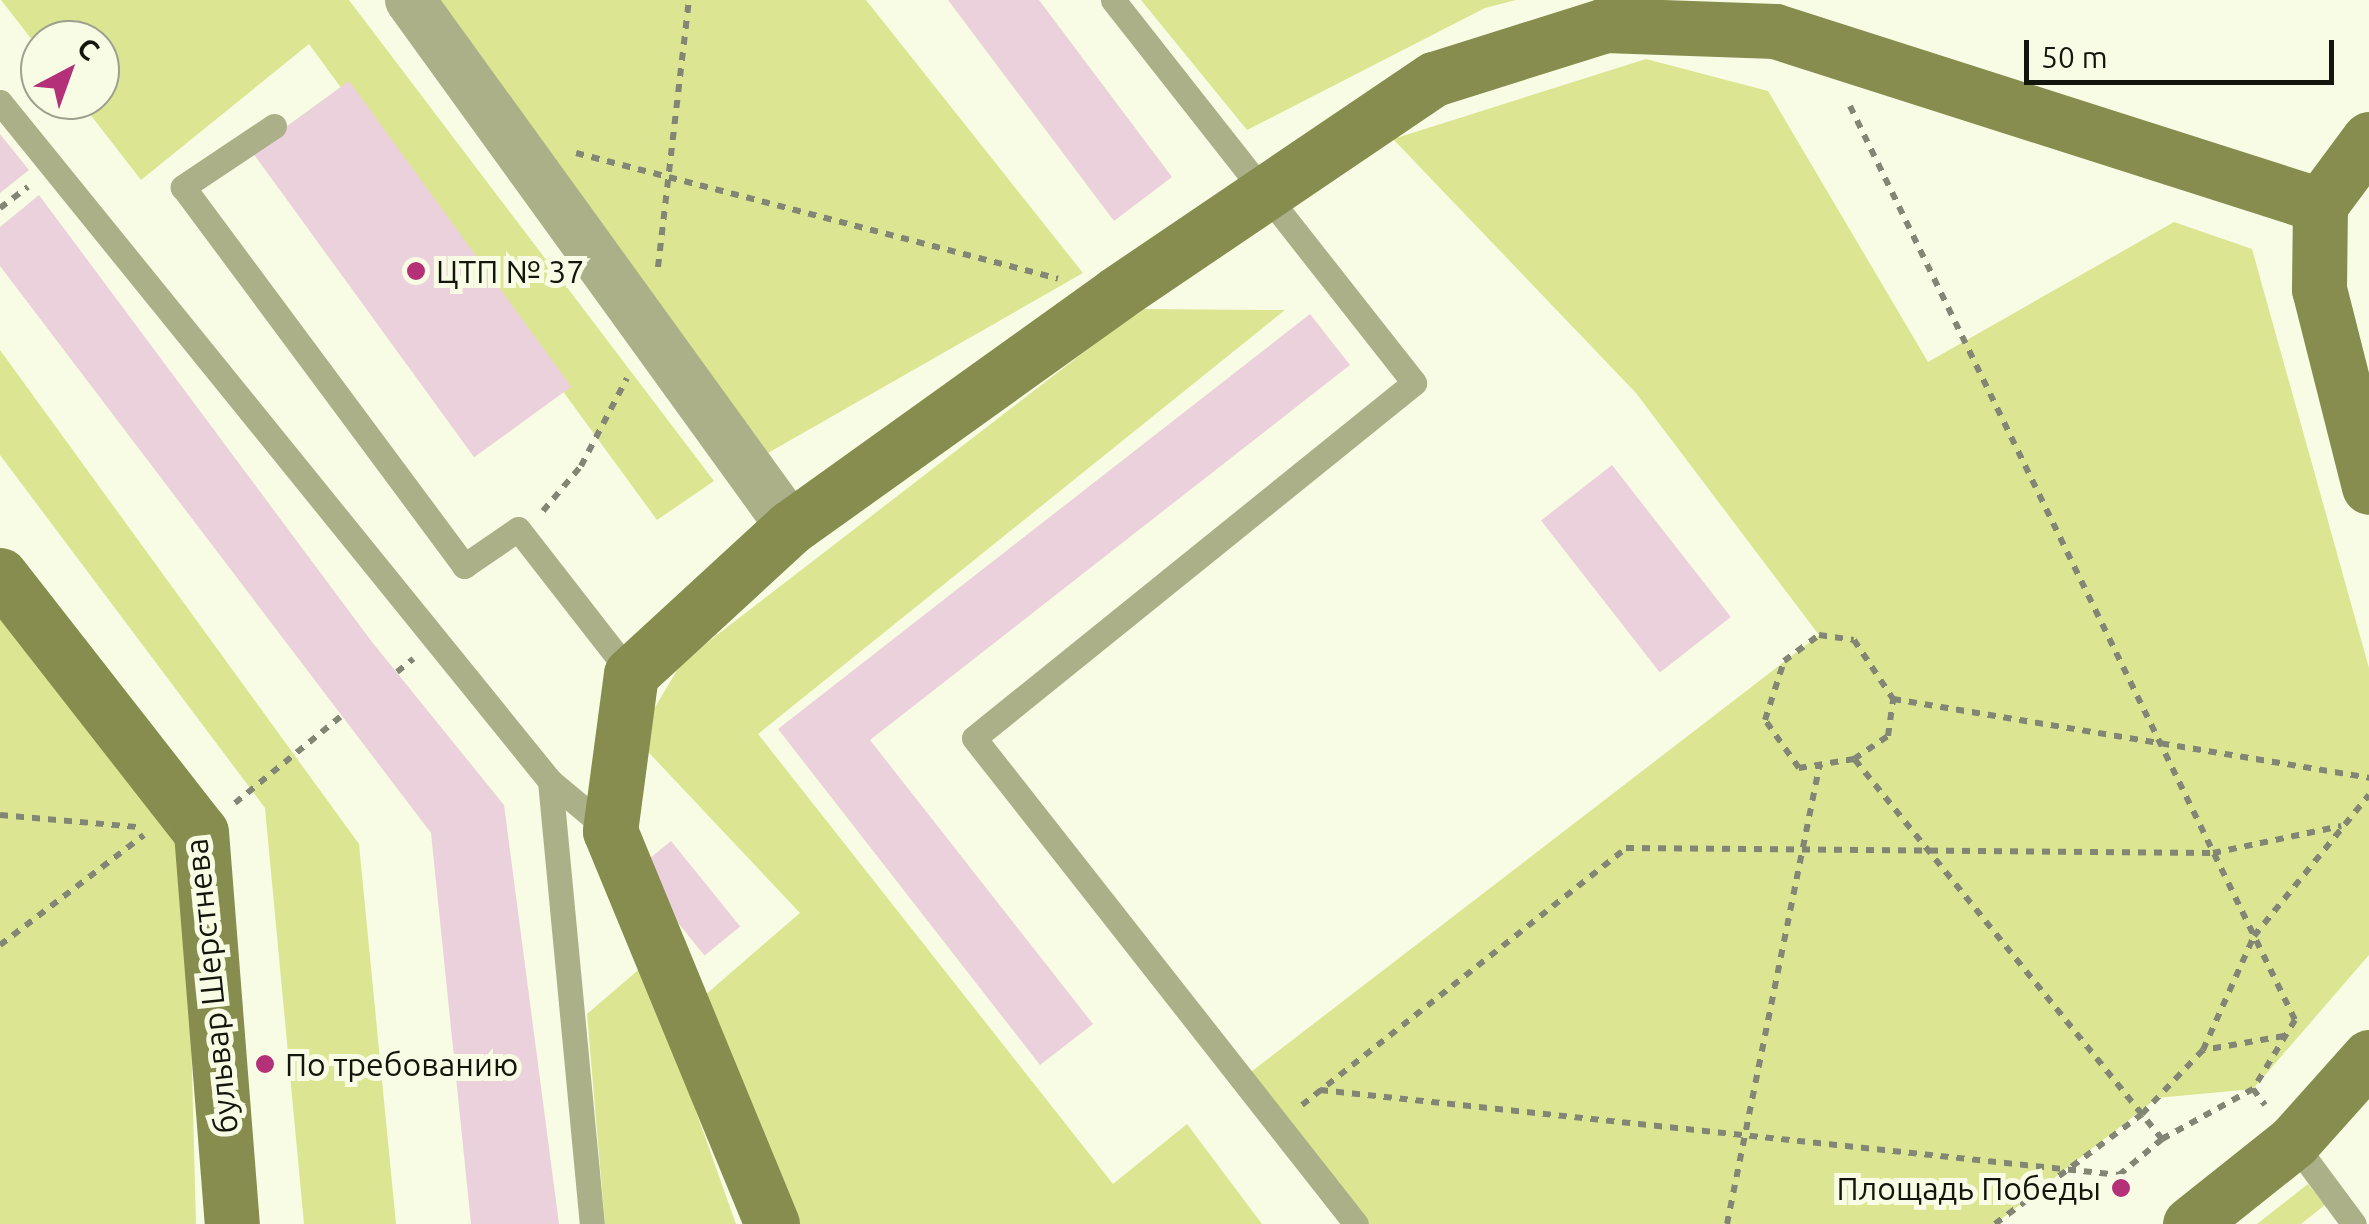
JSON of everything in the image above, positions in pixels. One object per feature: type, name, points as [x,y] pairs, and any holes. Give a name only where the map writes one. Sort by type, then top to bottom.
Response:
[{"type":"street","points":[[410,0],[792,528]]},
{"type":"street","points":[[772,1224],[610,831],[630,674],[792,528],[1116,294],[1434,79],[1604,26],[1784,25],[2320,206]]},
{"type":"street","points":[[2369,139],[2320,206],[2318,290],[2369,487]]},
{"type":"street","name":"бульвар Шерстнева","points":[[0,575],[201,832],[232,1224]]},
{"type":"street","points":[[2190,1224],[2293,1142],[2369,1057]]},
{"type":"lane","points":[[1113,0],[1414,383],[974,738],[1356,1224]]},
{"type":"lane","points":[[0,102],[550,781],[610,831]]},
{"type":"lane","points":[[274,126],[182,186],[464,566],[518,529],[630,674]]},
{"type":"lane","points":[[550,781],[592,1224]]},
{"type":"lane","points":[[2293,1142],[2348,1222]]},
{"type":"path","points":[[580,466],[650,332],[689,0]]},
{"type":"path","points":[[1319,1090],[2119,1175],[2162,1139],[2253,1089],[2294,1020],[2158,739],[1784,25]]},
{"type":"path","points":[[508,134],[1116,294]]},
{"type":"path","points":[[1819,635],[1854,640],[1893,699],[1888,736],[1854,759],[1799,768],[1765,720],[1784,661],[1819,635]]},
{"type":"path","points":[[1893,699],[2158,739],[2369,778]]},
{"type":"path","points":[[201,832],[340,717]]},
{"type":"path","points":[[1854,759],[2162,1139]]},
{"type":"path","points":[[1727,1224],[1820,764]]},
{"type":"path","points":[[1996,1224],[2142,1114],[2204,1050],[2254,936],[2369,795]]},
{"type":"path","points":[[0,815],[154,828],[0,946]]},
{"type":"path","points":[[1280,1126],[1319,1090],[1626,848],[2214,854],[2341,826]]},
{"type":"path","points":[[2204,1050],[2285,1036]]},
{"type":"path","points":[[2253,1089],[2293,1142]]},
{"type":"green space","points":[[1,0],[349,0],[714,481],[657,520],[309,44],[141,180],[94,120],[120,120],[120,20],[20,20],[20,24]]},
{"type":"green space","points":[[438,0],[866,0],[1083,273],[768,453]]},
{"type":"green space","points":[[1141,0],[1516,0],[1485,8],[1247,130]]},
{"type":"green space","points":[[1646,59],[1768,91],[1928,362],[2174,222],[2252,249],[2369,668],[2369,955],[2253,1089],[2157,1098],[1995,1224],[1364,1224],[1247,1075],[1819,635],[1636,393],[1393,139]]},
{"type":"green space","points":[[1140,309],[1285,310],[758,734],[1113,1184],[1187,1124],[1262,1224],[788,1224],[697,1002],[800,913],[636,739],[682,662]]},
{"type":"green space","points":[[0,350],[359,844],[396,1224],[304,1224],[265,808],[0,455]]},
{"type":"green space","points":[[0,604],[186,842],[196,1224],[0,1224]]},
{"type":"green space","points":[[644,965],[736,1224],[605,1224],[587,1014]]},
{"type":"green space","points":[[2308,1184],[2325,1205],[2301,1224],[2257,1224]]},
{"type":"building","points":[[948,0],[1039,0],[1172,177],[1114,221]]},
{"type":"building","name":"ЦТП № 37","points":[[349,81],[571,387],[474,457],[252,152]]},
{"type":"building","points":[[0,134],[29,170],[0,193]]},
{"type":"building","points":[[39,195],[372,642],[504,805],[559,1224],[471,1224],[431,833],[0,266],[0,227]]},
{"type":"building","points":[[1310,314],[1350,365],[870,740],[1093,1024],[1040,1065],[778,729]]},
{"type":"building","points":[[1612,465],[1731,617],[1660,672],[1541,520]]},
{"type":"building","points":[[671,841],[740,926],[704,955],[635,870]]},
{"type":"place","name":"ЦТП № 37","points":[[416,271]]},
{"type":"place","name":"По требованию","points":[[265,1064]]},
{"type":"place","name":"Площадь Победы","points":[[2121,1188]]}]
